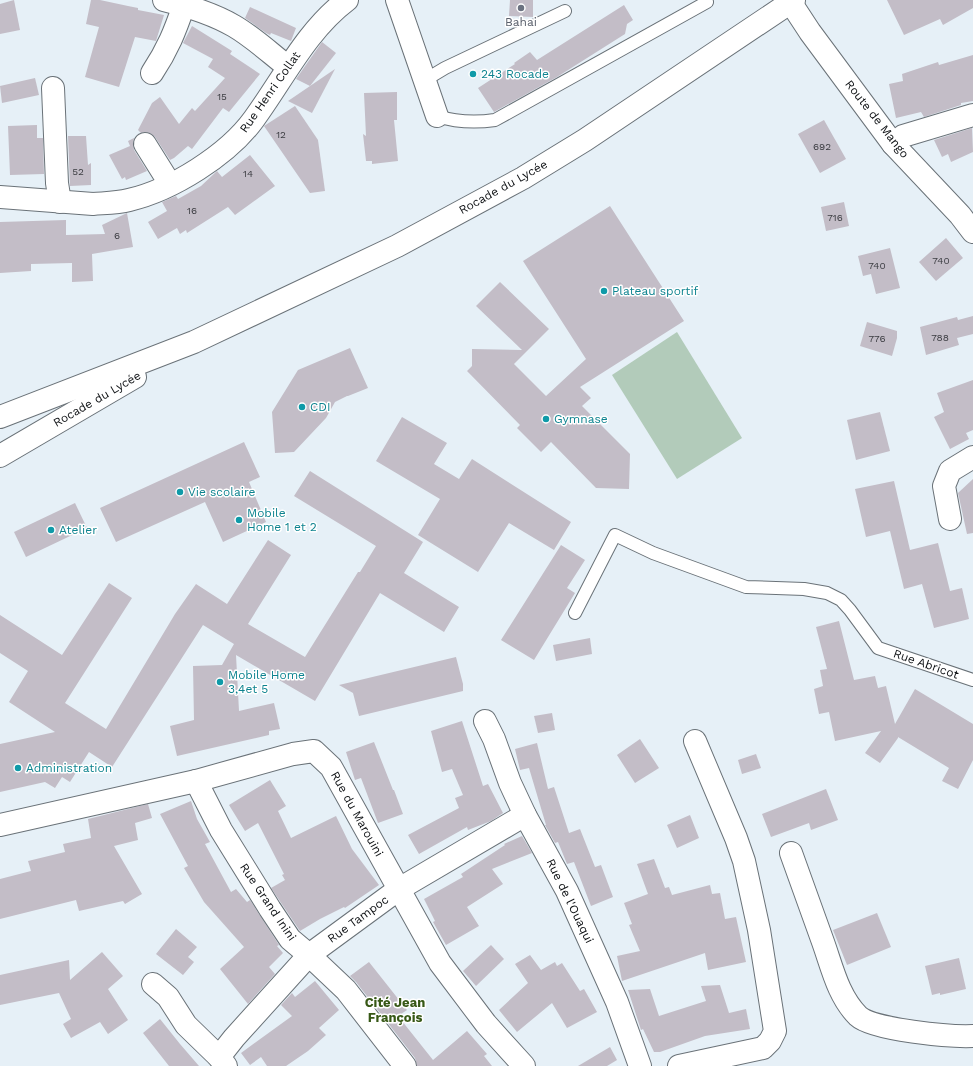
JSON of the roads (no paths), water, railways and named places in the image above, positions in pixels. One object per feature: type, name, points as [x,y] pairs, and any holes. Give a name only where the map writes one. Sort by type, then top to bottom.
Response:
[{"type":"street","name":"Rue Henri Collat","points":[[0,197],[93,204],[129,200],[170,184],[209,162],[240,135],[254,120],[311,34],[324,20],[347,0]]},
{"type":"street","points":[[397,0],[437,116]]},
{"type":"street","name":"Route de Mango","points":[[791,1],[810,32],[893,144],[960,215],[973,232]]},
{"type":"street","name":"Rocade du Lycée","points":[[0,417],[194,342],[397,246],[523,178],[585,140],[791,1]]},
{"type":"street","points":[[152,72],[164,56],[170,43],[174,2],[212,15],[234,26],[288,67]]},
{"type":"street","points":[[53,88],[57,183],[60,202]]},
{"type":"street","points":[[893,144],[903,136],[973,116]]},
{"type":"street","points":[[145,144],[170,184]]},
{"type":"street","name":"Rocade du Lycée","points":[[0,456],[194,342]]},
{"type":"street","points":[[950,519],[944,486],[950,471],[973,457]]},
{"type":"street","name":"Rue de l'Ouaqui","points":[[489,730],[510,783],[525,815],[567,891],[583,926],[617,1002],[640,1066]]},
{"type":"street","points":[[679,1066],[763,1048],[770,1041],[775,1031],[766,970],[744,861],[736,838],[695,741]]},
{"type":"street","name":"Rue du Marouini","points":[[0,825],[196,781],[293,754],[314,751],[331,767],[440,963],[486,1024],[524,1066]]},
{"type":"street","name":"Rue Grand Inini","points":[[196,781],[221,830],[290,939],[346,990],[405,1066]]},
{"type":"street","name":"Rue Tampoc","points":[[223,1061],[234,1038],[309,955],[399,888],[525,815]]},
{"type":"street","points":[[791,853],[841,994],[858,1016],[872,1024],[886,1028],[958,1037],[973,1036]]},
{"type":"street","points":[[153,984],[168,997],[186,1025],[223,1061]]},
{"type":"lane","points":[[437,116],[446,119],[469,122],[494,120],[707,2]]},
{"type":"lane","points":[[425,80],[445,68],[565,11]]},
{"type":"lane","name":"Rue Abricot","points":[[575,613],[615,535],[653,553],[746,587],[804,589],[827,593],[841,600],[846,605],[878,648],[973,679]]},
{"type":"place","name":"Bahai","points":[[521,8]]},
{"type":"place","name":"243 Rocade","points":[[473,74]]},
{"type":"place","name":"Plateau sportif","points":[[604,291]]},
{"type":"place","name":"CDI","points":[[302,407]]},
{"type":"place","name":"Gymnase","points":[[546,419]]},
{"type":"place","name":"Vie scolaire","points":[[180,492]]},
{"type":"place","name":"Mobile Home 1 et 2","points":[[239,520]]},
{"type":"place","name":"Atelier","points":[[51,530]]},
{"type":"place","name":"Mobile Home 3,4et 5","points":[[220,682]]},
{"type":"place","name":"Administration","points":[[18,768]]},
{"type":"district","name":"Cité Jean François","points":[[395,1010]]}]
